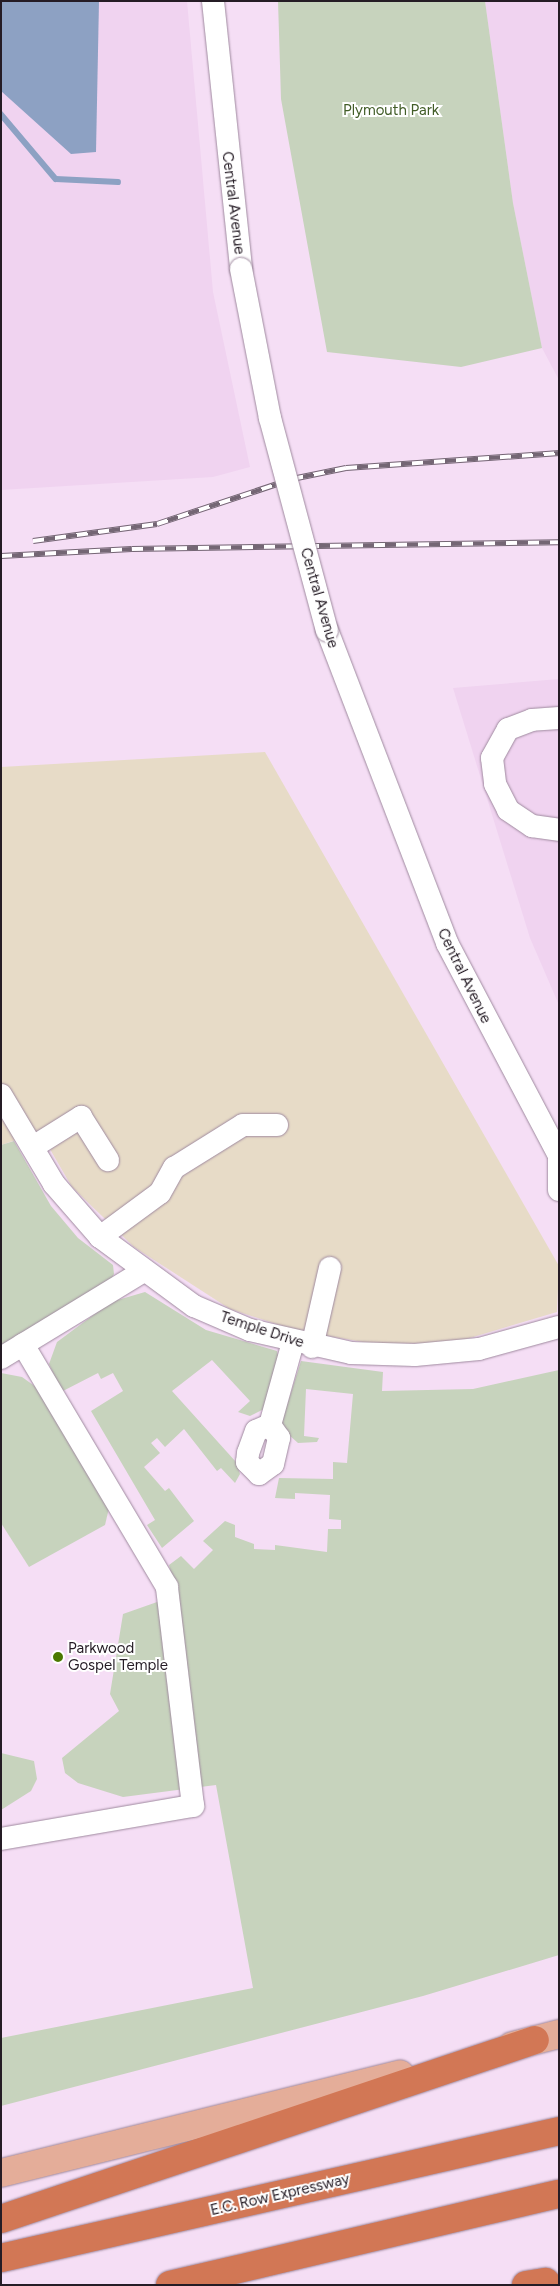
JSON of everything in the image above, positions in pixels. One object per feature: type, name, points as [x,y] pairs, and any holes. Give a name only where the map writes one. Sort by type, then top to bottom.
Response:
[{"type":"highway","points":[[1,2219],[547,2037]]},
{"type":"highway","name":"E.C. Row Expressway","points":[[1,2258],[559,2131]]},
{"type":"highway","points":[[170,2285],[559,2194]]},
{"type":"main road","points":[[1,2173],[547,2037]]},
{"type":"street","name":"Central Avenue","points":[[214,1],[241,269],[270,418],[327,630],[447,943],[559,1155],[559,1190]]},
{"type":"street","points":[[558,836],[532,826],[508,810],[495,784],[492,758],[508,729],[532,720],[559,718]]},
{"type":"street","name":"Temple Drive","points":[[4,1102],[54,1184],[100,1237],[142,1272],[194,1306],[303,1344],[415,1355],[480,1349],[559,1327]]},
{"type":"street","points":[[33,1147],[81,1117],[108,1160]]},
{"type":"street","points":[[100,1237],[160,1193],[174,1168],[243,1125],[277,1125]]},
{"type":"street","points":[[270,1424],[303,1344],[330,1268]]},
{"type":"street","points":[[1,1358],[142,1272]]},
{"type":"street","points":[[1,1840],[193,1806],[167,1587],[23,1344]]},
{"type":"shaded area","points":[[1,1],[187,1],[213,292],[250,467],[213,477],[1,490]]},
{"type":"shaded area","points":[[485,1],[559,1],[559,380],[542,348],[513,203]]},
{"type":"shaded area","points":[[559,679],[559,1005],[530,938],[453,688]]},
{"type":"shaded area","points":[[265,752],[559,1266],[557,1312],[453,1343],[375,1344],[298,1331],[230,1309],[134,1247],[72,1187],[40,1132],[1,1145],[1,767]]},
{"type":"green space","name":"Plymouth Park","points":[[278,1],[485,1],[513,203],[542,348],[461,367],[327,352],[281,99]]},
{"type":"green space","points":[[14,1141],[51,1206],[78,1238],[113,1265],[114,1274],[109,1284],[1,1349],[1,1145]]},
{"type":"green space","points":[[145,1292],[206,1330],[277,1351],[279,1359],[264,1409],[250,1416],[238,1412],[250,1401],[212,1360],[172,1391],[236,1462],[240,1474],[235,1483],[221,1468],[217,1471],[184,1429],[165,1447],[157,1438],[151,1443],[160,1453],[144,1467],[165,1491],[169,1488],[194,1521],[162,1548],[147,1525],[155,1520],[91,1411],[123,1391],[113,1373],[101,1379],[98,1373],[61,1392],[49,1364],[57,1342],[111,1302]]},
{"type":"green space","points":[[301,1361],[383,1372],[382,1391],[473,1389],[559,1370],[559,1955],[423,1996],[1,2106],[1,2038],[253,1988],[216,1785],[123,1797],[78,1783],[65,1773],[62,1758],[119,1711],[110,1694],[123,1614],[177,1595],[169,1565],[181,1556],[194,1569],[213,1550],[203,1541],[225,1521],[235,1525],[235,1537],[254,1544],[254,1549],[275,1550],[275,1545],[327,1552],[328,1529],[341,1529],[341,1520],[329,1519],[330,1495],[295,1493],[295,1499],[275,1498],[279,1478],[333,1479],[333,1462],[347,1463],[353,1394],[306,1389],[304,1436],[319,1438],[317,1442],[298,1443],[280,1427]]},
{"type":"green space","points":[[1,1373],[22,1377],[36,1387],[109,1508],[105,1525],[29,1567],[1,1523]]},
{"type":"green space","points":[[1,1753],[34,1761],[37,1779],[31,1791],[1,1810]]},
{"type":"water","points":[[1,1],[99,1],[96,152],[71,154],[1,91]]},
{"type":"waterway","points":[[1,114],[56,179],[118,182]]},
{"type":"railway","points":[[33,541],[157,524],[292,479],[346,468],[559,453]]},
{"type":"railway","points":[[1,556],[132,549],[559,542]]},
{"type":"place","name":"Parkwood Gospel Temple","points":[[58,1657]]}]
